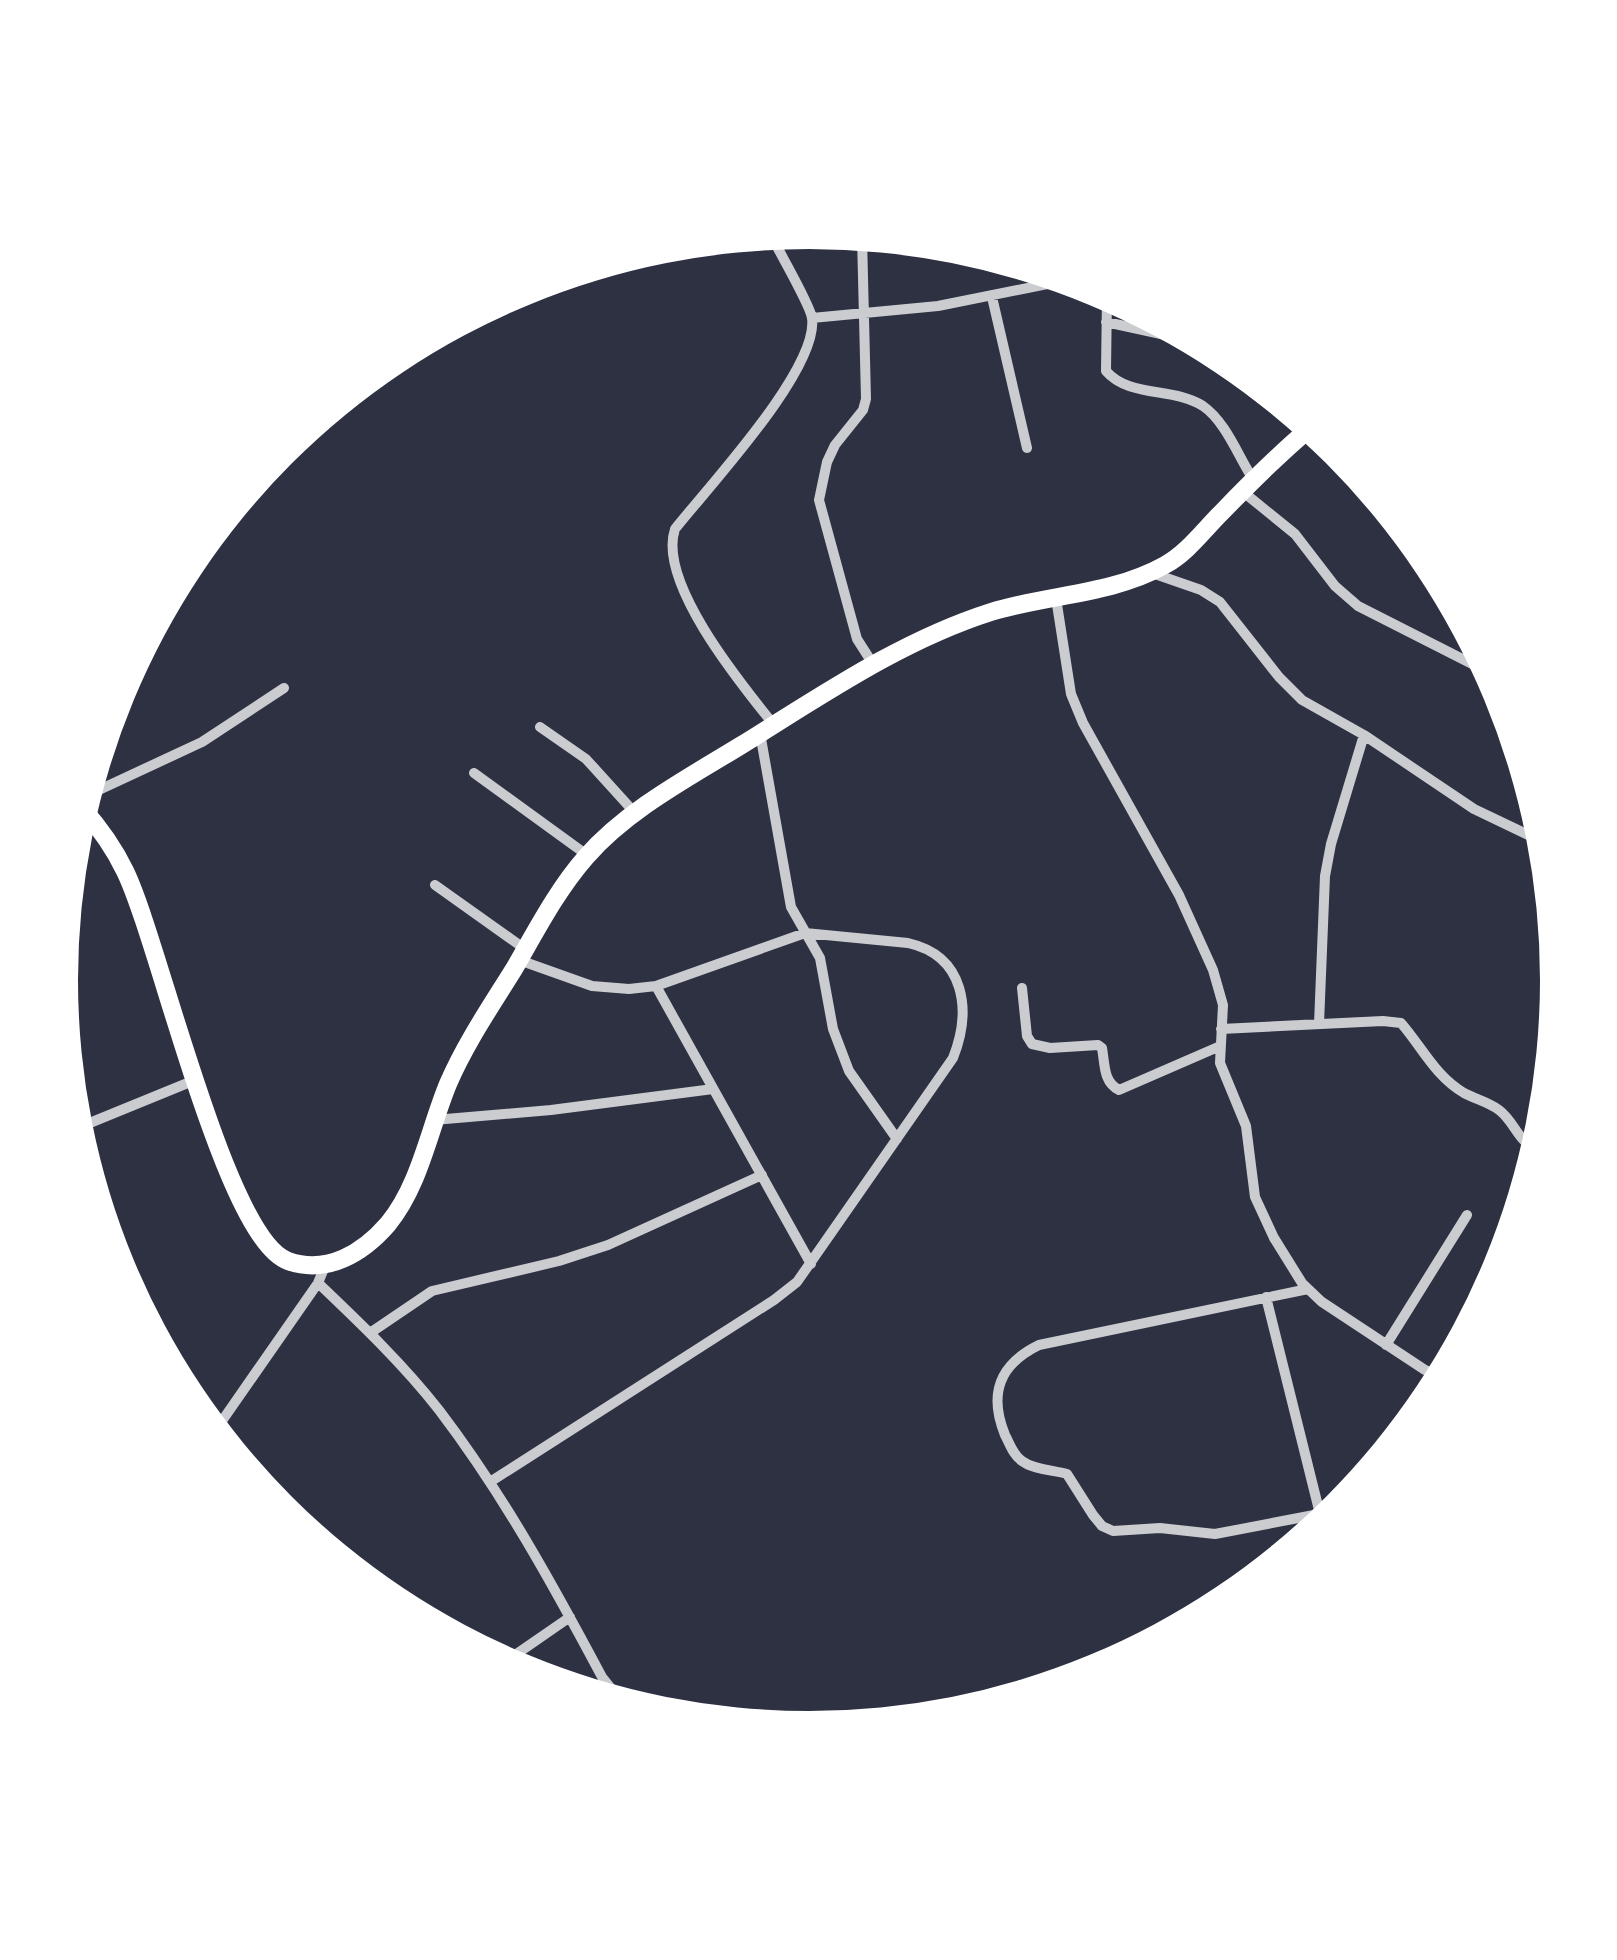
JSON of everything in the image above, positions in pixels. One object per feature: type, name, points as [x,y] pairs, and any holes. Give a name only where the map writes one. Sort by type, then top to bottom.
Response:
[{"type":"highway","points":[[94,827],[127,874],[195,1080],[229,1172],[258,1233],[279,1257],[322,1275],[372,1241],[390,1222],[416,1172],[450,1078],[564,885],[587,855],[636,813],[873,664],[922,639],[982,616],[1093,592],[1172,562],[1298,438]]},
{"type":"street","points":[[779,250],[812,318],[806,351],[789,385],[676,529],[671,557],[700,622],[767,729],[791,907],[820,958],[833,1029],[849,1071],[897,1138]]},
{"type":"street","points":[[862,252],[866,400],[827,462],[819,500],[857,639],[873,664]]},
{"type":"street","points":[[812,318],[938,306],[1038,287]]},
{"type":"street","points":[[992,297],[1026,448]]},
{"type":"street","points":[[1106,313],[1104,360],[1113,379],[1184,397],[1208,410],[1221,425],[1248,485],[1295,534],[1335,586],[1358,606],[1466,661]]},
{"type":"street","points":[[1106,322],[1143,330]]},
{"type":"street","points":[[1151,573],[1210,594],[1229,611],[1290,690],[1474,809],[1524,833]]},
{"type":"street","points":[[1056,598],[1071,694],[1082,723],[1178,895],[1214,970],[1223,1005],[1218,1047],[1225,1081],[1246,1126],[1258,1206],[1285,1257],[1322,1302],[1426,1370]]},
{"type":"street","points":[[103,788],[202,742],[284,688]]},
{"type":"street","points":[[540,727],[586,759],[636,813]]},
{"type":"street","points":[[1319,1024],[1325,876],[1364,735]]},
{"type":"street","points":[[474,773],[587,855]]},
{"type":"street","points":[[435,885],[522,954],[592,986],[656,986],[805,932],[924,946],[940,956],[955,976],[962,997],[962,1034],[952,1058],[797,1282],[490,1482]]},
{"type":"street","points":[[656,986],[812,1264]]},
{"type":"street","points":[[1022,988],[1032,1044],[1050,1048],[1098,1045],[1102,1048],[1107,1080],[1118,1090],[1218,1047]]},
{"type":"street","points":[[1221,1029],[1401,1023],[1449,1082],[1499,1110],[1521,1140]]},
{"type":"street","points":[[92,1122],[195,1080]]},
{"type":"street","points":[[434,1120],[552,1110],[714,1089]]},
{"type":"street","points":[[370,1333],[432,1292],[608,1245],[762,1175]]},
{"type":"street","points":[[1386,1345],[1467,1215]]},
{"type":"street","points":[[224,1418],[322,1275],[438,1409],[490,1482],[605,1682]]},
{"type":"street","points":[[1304,1517],[1215,1534],[1160,1528],[1114,1531],[1102,1526],[1067,1474],[1022,1461],[1013,1452],[1000,1421],[999,1384],[1018,1355],[1039,1345],[1308,1288]]},
{"type":"street","points":[[1266,1297],[1318,1504]]},
{"type":"street","points":[[520,1651],[570,1617]]}]
